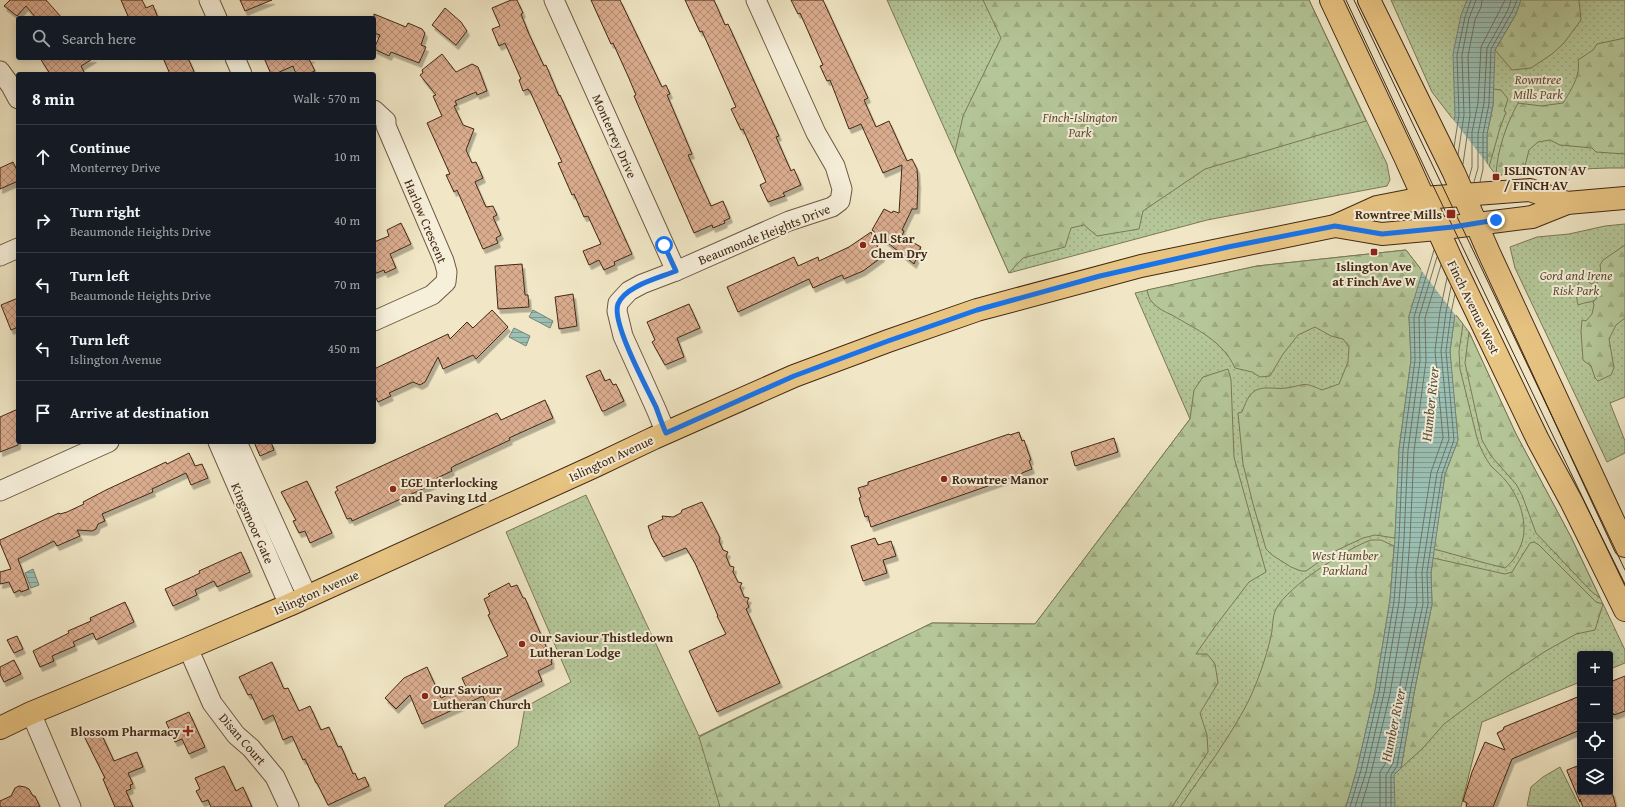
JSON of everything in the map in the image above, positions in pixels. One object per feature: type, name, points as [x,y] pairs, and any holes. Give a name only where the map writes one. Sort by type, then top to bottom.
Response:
[{"type":"main road","name":"Finch Avenue West","points":[[1331,0],[1538,440],[1571,501],[1625,610]]},
{"type":"main road","points":[[1369,0],[1454,173],[1475,224],[1625,546]]},
{"type":"main road","name":"Islington Avenue","points":[[0,728],[31,713],[188,648],[298,600],[794,376],[977,310],[1141,266],[1335,226],[1377,207],[1423,198],[1530,190],[1567,203]]},
{"type":"main road","name":"Islington Avenue","points":[[1335,226],[1382,234],[1532,217],[1567,203],[1625,198]]},
{"type":"street","points":[[209,0],[216,16]]},
{"type":"street","name":"Monterrey Drive","points":[[554,0],[676,271]]},
{"type":"street","name":"Beaumonde Heights Drive","points":[[666,433],[623,336],[617,311],[618,303],[629,291],[642,284],[676,271],[789,221],[832,207],[840,201],[842,189],[840,178],[816,133],[756,0]]},
{"type":"street","points":[[236,60],[241,72]]},
{"type":"street","points":[[0,71],[16,95]]},
{"type":"street","name":"Harlow Crescent","points":[[376,112],[386,121],[386,126],[444,261],[447,272],[446,282],[441,288],[432,294],[376,320]]},
{"type":"street","points":[[0,256],[16,249]]},
{"type":"street","points":[[0,491],[105,444]]},
{"type":"street","name":"Kingsmoor Gate","points":[[219,444],[298,600]]},
{"type":"street","name":"Kingsmoor Gate","points":[[238,444],[298,600]]},
{"type":"street","name":"Disan Court","points":[[188,648],[212,703],[236,735],[251,748],[275,777],[289,807]]},
{"type":"street","points":[[31,713],[71,807]]},
{"type":"green space","name":"Finch-Islington Park","points":[[887,0],[1309,0],[1387,164],[1390,180],[1387,186],[1207,220],[1009,273]]},
{"type":"green space","name":"Finch-Islington Park","points":[[983,0],[1309,0],[1366,121],[1205,169],[1143,211],[1139,229],[1097,236],[1084,225],[1071,228],[1065,247],[1023,258],[1009,273],[955,152],[963,116],[1001,38]]},
{"type":"green space","name":"Rowntree Mills Park","points":[[1391,0],[1625,0],[1625,168],[1496,175],[1432,92]]},
{"type":"green space","points":[[1521,0],[1579,0],[1581,20],[1564,43],[1552,54],[1531,68],[1512,70],[1495,50],[1516,14]]},
{"type":"green space","points":[[1625,38],[1625,154],[1596,152],[1592,148],[1560,145],[1550,140],[1538,142],[1529,150],[1523,174],[1496,175],[1498,157],[1503,138],[1518,103],[1541,106],[1563,103],[1577,77],[1579,66],[1578,60],[1593,50],[1597,44]]},
{"type":"green space","points":[[1493,89],[1501,90],[1508,99],[1504,111],[1506,112],[1489,167],[1487,163],[1487,134],[1493,105]]},
{"type":"green space","name":"Gord and Irene Risk Park","points":[[1625,224],[1625,397],[1610,403],[1625,441],[1625,453],[1607,462],[1515,268],[1510,247],[1537,237],[1569,234],[1605,226]]},
{"type":"green space","points":[[1625,245],[1625,318],[1616,325],[1609,339],[1614,368],[1611,375],[1598,381],[1595,378],[1591,366],[1583,360],[1581,331],[1582,320],[1586,321],[1592,314],[1594,305],[1593,302],[1597,296],[1600,265],[1603,260]]},
{"type":"green space","name":"West Humber Parkland","points":[[1406,250],[1469,332],[1516,434],[1571,537],[1625,650],[1625,663],[1613,668],[1613,651],[1577,651],[1577,683],[1482,722],[1461,807],[444,806],[518,746],[525,707],[571,682],[506,532],[586,495],[699,736],[932,623],[1035,624],[1190,419],[1135,293],[1257,266]]},
{"type":"green space","points":[[1406,250],[1423,272],[1409,316],[1411,360],[1399,449],[1395,538],[1375,535],[1363,538],[1333,552],[1306,571],[1301,571],[1291,567],[1272,555],[1266,549],[1243,464],[1238,413],[1242,412],[1246,401],[1255,391],[1259,389],[1284,388],[1304,384],[1322,390],[1339,384],[1348,362],[1349,347],[1343,339],[1331,336],[1315,327],[1298,335],[1283,354],[1270,376],[1260,377],[1252,372],[1235,368],[1230,358],[1216,343],[1199,331],[1161,310],[1152,302],[1147,290],[1257,266]]},
{"type":"green space","points":[[1587,272],[1588,281],[1591,284],[1597,283],[1597,295],[1594,300],[1578,305],[1577,287]]},
{"type":"green space","points":[[1455,314],[1463,324],[1459,351],[1460,369],[1478,442],[1491,466],[1501,475],[1511,488],[1522,512],[1524,529],[1521,545],[1513,560],[1505,568],[1434,549],[1445,474],[1458,440],[1450,351]]},
{"type":"green space","points":[[1469,332],[1516,434],[1571,537],[1600,598],[1591,591],[1536,533],[1522,495],[1516,484],[1491,456],[1482,440],[1465,363]]},
{"type":"green space","points":[[1228,369],[1231,380],[1234,457],[1266,572],[1249,582],[1196,654],[1207,654],[1215,664],[1218,683],[1200,713],[1207,735],[1208,752],[1172,807],[720,807],[699,737],[932,623],[1035,624],[1190,419],[1194,390],[1203,377]]},
{"type":"green space","points":[[1371,540],[1381,540],[1394,546],[1390,600],[1375,691],[1357,769],[1346,807],[1180,807],[1224,743],[1248,702],[1267,653],[1276,609],[1292,590],[1305,579],[1347,551]]},
{"type":"green space","points":[[1534,542],[1539,545],[1596,602],[1603,604],[1595,630],[1576,634],[1544,652],[1508,676],[1444,724],[1423,748],[1401,768],[1432,604],[1431,573],[1433,558],[1505,574],[1512,572],[1530,543]]},
{"type":"green space","points":[[1560,767],[1580,807],[1527,806],[1531,787],[1543,777]]},
{"type":"water","name":"Humber River","points":[[1467,0],[1521,0],[1516,14],[1495,50],[1493,105],[1487,134],[1487,169],[1455,314],[1450,351],[1458,440],[1445,474],[1431,573],[1432,604],[1401,768],[1394,775],[1395,807],[1346,807],[1357,769],[1375,691],[1390,600],[1395,538],[1399,450],[1411,360],[1409,316],[1441,210],[1455,115],[1453,54],[1461,15]]},
{"type":"water","points":[[533,310],[553,321],[550,328],[529,317]]},
{"type":"water","points":[[514,328],[530,336],[526,346],[509,337]]},
{"type":"water","points":[[33,569],[39,585],[31,588],[25,573]]},
{"type":"pier","points":[[1452,118],[1489,166],[1456,316],[1421,270],[1439,210]]},
{"type":"building","points":[[10,0],[46,0],[60,16],[34,16],[26,6],[17,16],[4,6]]},
{"type":"building","points":[[121,0],[142,0],[146,8],[153,5],[157,16],[128,16]]},
{"type":"building","points":[[240,0],[272,0],[245,11]]},
{"type":"building","points":[[511,0],[517,0],[523,13],[521,14],[529,34],[544,66],[546,65],[632,254],[614,262],[615,265],[604,270],[599,260],[589,265],[583,251],[601,244],[588,216],[584,217],[574,194],[572,195],[558,163],[562,162],[530,91],[528,89],[523,91],[519,80],[521,79],[505,43],[499,46],[492,29],[500,26],[492,8]]},
{"type":"building","points":[[591,0],[620,0],[662,87],[666,85],[670,94],[667,95],[692,154],[688,155],[711,206],[723,201],[730,218],[724,221],[725,223],[713,228],[712,225],[694,233],[634,96],[636,95],[628,76],[613,43],[611,44]]},
{"type":"building","points":[[685,0],[714,0],[725,25],[728,24],[779,136],[776,137],[791,171],[794,169],[801,185],[783,193],[785,196],[768,202],[760,185],[766,182],[743,129],[741,130],[731,109],[736,107],[702,31],[700,32]]},
{"type":"building","points":[[791,0],[823,0],[868,98],[864,100],[876,127],[889,121],[907,161],[912,159],[917,169],[917,209],[912,209],[902,230],[904,231],[902,236],[921,247],[914,264],[872,230],[884,209],[892,213],[893,211],[899,213],[902,165],[883,173],[861,124],[849,129],[830,80],[827,81],[820,66],[823,65],[800,13],[798,14]]},
{"type":"building","points":[[445,8],[461,22],[467,31],[456,45],[432,25]]},
{"type":"building","points":[[374,14],[406,27],[408,23],[422,29],[425,33],[421,45],[426,47],[419,63],[391,52],[389,56],[376,50],[376,44],[380,35],[376,34],[376,16],[374,16]]},
{"type":"building","points":[[442,54],[456,72],[472,64],[478,67],[487,91],[477,95],[476,92],[455,101],[457,105],[454,106],[463,125],[474,129],[466,150],[472,163],[476,162],[483,178],[475,182],[486,207],[493,206],[497,215],[493,217],[501,235],[496,238],[498,243],[483,249],[457,190],[454,192],[446,175],[450,174],[427,123],[442,116],[433,96],[436,95],[420,75],[423,73],[422,70]]},
{"type":"building","points":[[41,60],[91,60],[81,66],[84,72],[49,72]]},
{"type":"building","points":[[164,60],[189,60],[194,72],[169,72]]},
{"type":"building","points":[[265,60],[310,60],[315,71],[295,72],[293,66],[280,72],[270,72]]},
{"type":"building","points":[[13,162],[16,168],[16,182],[0,189],[0,168]]},
{"type":"building","points":[[401,223],[411,244],[390,254],[396,268],[385,273],[384,270],[376,273],[376,241],[389,236],[387,230]]},
{"type":"building","points":[[871,232],[882,257],[863,271],[844,279],[842,275],[813,288],[809,279],[738,312],[727,287],[794,257],[798,266],[818,257],[819,261],[849,247]]},
{"type":"building","points":[[522,264],[525,295],[528,295],[529,307],[498,309],[495,266]]},
{"type":"building","points":[[573,294],[577,326],[559,329],[555,297]]},
{"type":"building","points":[[16,299],[16,328],[11,330],[1,305]]},
{"type":"building","points":[[689,304],[700,328],[677,338],[684,357],[665,365],[652,342],[655,340],[647,322]]},
{"type":"building","points":[[492,310],[508,327],[476,359],[473,355],[443,369],[438,357],[425,382],[420,385],[413,382],[389,393],[391,396],[378,402],[376,398],[376,368],[448,334],[450,339],[467,322],[473,328]]},
{"type":"building","points":[[600,370],[605,381],[610,379],[613,385],[616,384],[624,401],[604,411],[602,411],[586,376]]},
{"type":"building","points":[[545,400],[553,418],[454,466],[451,468],[452,471],[437,478],[438,482],[352,521],[351,518],[347,519],[335,492],[338,490],[336,487],[497,413],[501,420]]},
{"type":"building","points":[[16,410],[16,444],[18,445],[0,452],[0,417]]},
{"type":"building","name":"Rowntree Manor","points":[[1019,432],[1022,441],[1024,440],[1031,460],[1029,461],[1032,469],[1022,474],[871,527],[868,516],[865,517],[859,498],[861,497],[858,488],[868,485],[868,482],[1009,434]]},
{"type":"building","points":[[1114,438],[1118,452],[1075,466],[1071,452]]},
{"type":"building","points":[[255,444],[272,444],[274,450],[260,456]]},
{"type":"building","points":[[189,453],[195,466],[202,464],[208,478],[191,485],[186,473],[152,489],[153,492],[102,514],[105,521],[98,524],[96,529],[92,531],[77,530],[80,536],[57,546],[54,541],[18,559],[29,589],[21,592],[20,590],[14,593],[9,582],[0,584],[0,572],[11,569],[0,540],[59,513],[67,512],[84,504],[83,502],[106,490]]},
{"type":"building","points":[[307,481],[332,533],[310,543],[305,531],[299,533],[293,521],[296,520],[281,492]]},
{"type":"building","points":[[702,502],[720,538],[719,541],[723,550],[728,552],[726,556],[730,566],[734,567],[733,572],[738,582],[742,583],[740,587],[744,597],[749,598],[747,602],[749,607],[746,609],[780,683],[717,712],[689,651],[726,634],[695,563],[686,548],[663,557],[652,538],[648,526],[663,519],[662,516],[673,517],[681,513],[682,510]]},
{"type":"building","points":[[875,538],[878,545],[891,541],[896,556],[883,560],[887,573],[863,581],[851,546]]},
{"type":"building","points":[[241,552],[250,572],[217,587],[214,581],[195,590],[197,595],[173,606],[165,589],[200,573],[199,571]]},
{"type":"building","name":"Our Saviour Thistledown Lutheran Lodge","points":[[509,583],[511,587],[517,585],[523,598],[525,598],[552,660],[552,664],[538,671],[542,681],[496,704],[492,704],[491,702],[486,704],[483,696],[422,724],[410,695],[396,709],[385,698],[404,678],[427,667],[441,698],[466,687],[462,678],[508,656],[488,615],[490,614],[484,599],[490,596],[488,594]]},
{"type":"building","points":[[125,602],[134,622],[96,640],[93,633],[73,642],[75,646],[52,656],[54,661],[40,667],[33,651],[69,633],[68,631],[91,621],[90,618]]},
{"type":"building","points":[[17,636],[23,649],[14,653],[7,640]]},
{"type":"building","points":[[14,660],[21,674],[4,682],[0,674],[0,667]]},
{"type":"building","points":[[272,662],[284,689],[288,688],[299,711],[310,706],[321,730],[329,727],[338,747],[341,746],[353,774],[355,773],[358,780],[365,777],[369,786],[328,805],[305,759],[303,760],[292,736],[283,740],[273,715],[263,720],[251,694],[248,695],[239,677]]},
{"type":"building","points":[[1625,676],[1625,711],[1614,715],[1613,713],[1613,681]]},
{"type":"building","points":[[1577,697],[1577,731],[1512,759],[1493,807],[1466,807],[1467,803],[1463,801],[1472,772],[1485,742],[1505,750],[1497,733],[1503,730],[1504,727]]},
{"type":"building","points":[[189,712],[205,747],[189,754],[182,739],[175,742],[166,722]]},
{"type":"building","points":[[99,729],[114,761],[137,752],[143,767],[128,773],[133,784],[130,785],[131,789],[126,791],[133,807],[115,807],[103,779],[105,778],[84,736]]},
{"type":"building","points":[[224,766],[236,791],[243,787],[252,807],[211,807],[208,800],[202,802],[196,791],[200,789],[195,778]]},
{"type":"building","points":[[1577,766],[1577,795],[1567,771]]},
{"type":"building","points":[[19,786],[29,789],[33,796],[35,796],[40,807],[0,807],[0,801],[11,796],[15,788]]},
{"type":"building","points":[[1577,795],[1613,795],[1616,807],[1583,807],[1580,799],[1580,802]]},
{"type":"tram line","points":[[1346,0],[1625,586]]},
{"type":"tram line","points":[[1354,0],[1625,570]]},
{"type":"place","name":"ISLINGTON AV / FINCH AV","points":[[1496,177]]},
{"type":"place","name":"Rowntree Mills","points":[[1451,214]]},
{"type":"place","name":"All Star Chem Dry","points":[[863,245]]},
{"type":"place","name":"Islington Ave at Finch Ave W","points":[[1374,252]]},
{"type":"place","name":"Rowntree Manor","points":[[944,479]]},
{"type":"place","name":"EGE Interlocking and Paving Ltd","points":[[393,489]]},
{"type":"place","name":"Our Saviour Thistledown Lutheran Lodge","points":[[522,644]]},
{"type":"place","name":"Our Saviour Lutheran Church","points":[[425,696]]},
{"type":"place","name":"Blossom Pharmacy","points":[[188,731]]},
{"type":"route","points":[[664,245],[676,271],[642,284],[629,291],[618,303],[617,311],[623,336],[666,433],[794,376],[888,341],[977,310],[1100,276],[1228,247],[1335,226],[1382,234],[1453,227],[1496,220]]}]
